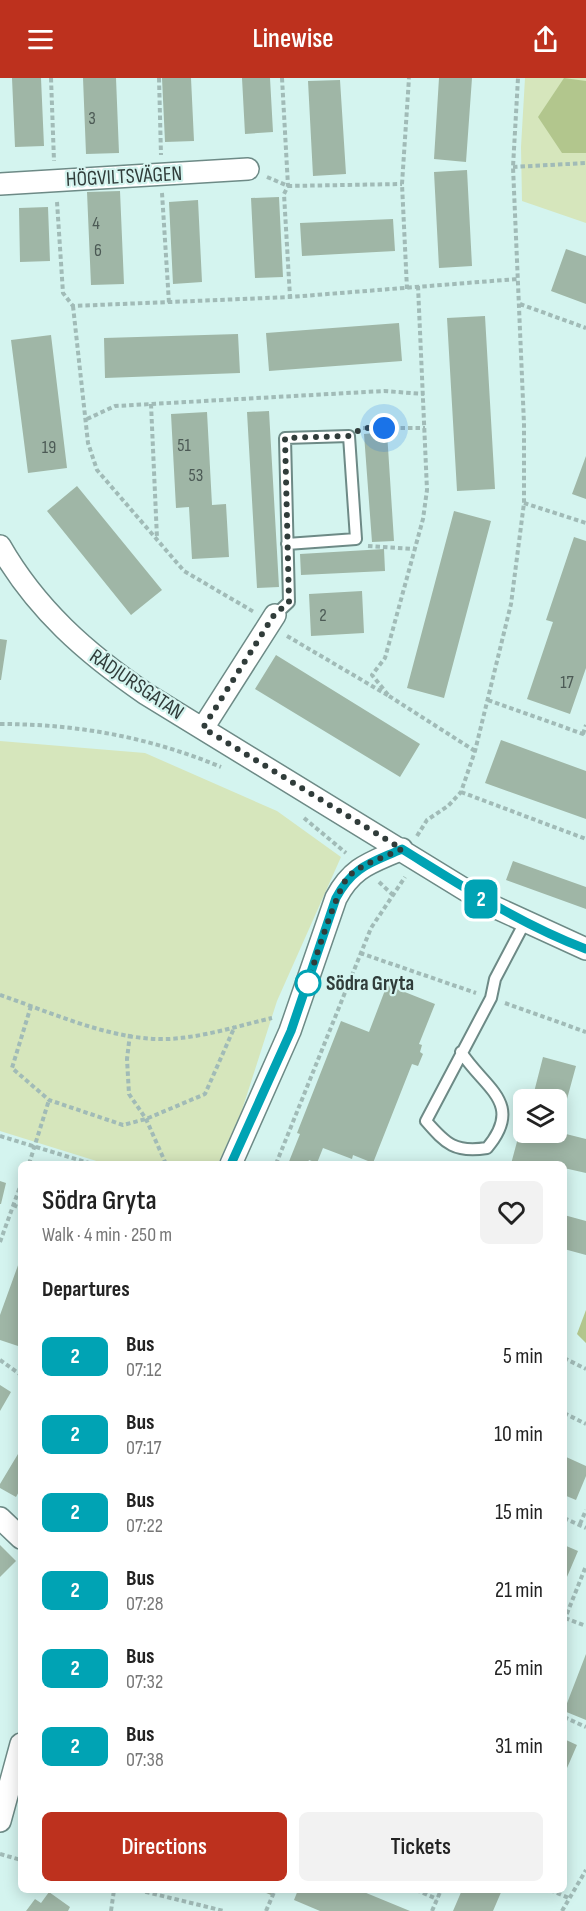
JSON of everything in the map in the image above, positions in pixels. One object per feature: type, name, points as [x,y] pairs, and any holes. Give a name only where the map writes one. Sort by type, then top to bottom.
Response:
[{"type":"street","name":"HÖGVILTSVÄGEN","points":[[0,184],[248,169]]},
{"type":"street","name":"RÅDJURSGATAN","points":[[0,546],[20,578],[55,622],[100,662],[146,694],[490,904],[586,949]]},
{"type":"street","points":[[203,728],[274,615]]},
{"type":"street","points":[[232,1161],[262,1098],[297,1013],[336,898],[346,878],[362,867],[402,849]]},
{"type":"street","points":[[0,1518],[18,1535]]},
{"type":"street","points":[[0,1821],[18,1755]]},
{"type":"lane","points":[[274,615],[289,602],[287,544],[285,438],[349,436],[356,539],[287,544]]},
{"type":"lane","points":[[461,1052],[471,1068],[498,1096],[503,1109],[502,1123],[487,1148],[466,1151],[442,1139],[426,1121],[461,1052],[491,998],[495,980],[525,922]]},
{"type":"path","points":[[51,78],[63,293],[74,306],[290,297],[517,279]]},
{"type":"path","points":[[282,78],[288,186],[284,194],[290,297]]},
{"type":"path","points":[[407,289],[402,184],[409,78]]},
{"type":"path","points":[[518,78],[513,167],[524,424],[524,503],[511,604],[475,751],[461,792],[586,839]]},
{"type":"path","points":[[513,167],[586,163]]},
{"type":"path","points":[[248,169],[288,186],[402,184]]},
{"type":"path","points":[[520,304],[586,328]]},
{"type":"path","points":[[87,419],[115,406],[384,392],[424,394]]},
{"type":"path","points":[[151,404],[157,539]]},
{"type":"path","points":[[349,436],[363,428],[425,428]]},
{"type":"path","points":[[524,503],[586,523]]},
{"type":"path","points":[[356,539],[363,546],[415,549]]},
{"type":"path","points":[[389,696],[475,751]]},
{"type":"path","points":[[488,700],[584,734],[586,725]]},
{"type":"path","points":[[0,724],[43,724],[96,730],[186,752],[225,768]]},
{"type":"path","points":[[277,1161],[360,953],[377,917],[394,896],[300,815]]},
{"type":"path","points":[[360,953],[586,1032]]},
{"type":"path","points":[[0,995],[98,1028],[168,1039],[200,1036],[297,1013]]},
{"type":"path","points":[[31,1006],[12,1068],[49,1100],[123,1125],[147,1119],[205,1094],[235,1026]]},
{"type":"path","points":[[130,1034],[127,1059],[129,1094],[147,1119],[165,1161]]},
{"type":"path","points":[[30,1161],[49,1100]]},
{"type":"path","points":[[0,1136],[83,1161]]},
{"type":"path","points":[[0,1242],[18,1192]]},
{"type":"path","points":[[13,1205],[18,1207]]},
{"type":"path","points":[[0,1360],[18,1374]]},
{"type":"path","points":[[567,1360],[586,1369]]},
{"type":"path","points":[[567,1414],[586,1424]]},
{"type":"path","points":[[580,1524],[586,1510]]},
{"type":"path","points":[[567,1519],[586,1528]]},
{"type":"path","points":[[567,1614],[586,1566]]},
{"type":"path","points":[[567,1620],[586,1626]]},
{"type":"path","points":[[567,1718],[586,1727]]},
{"type":"path","points":[[0,1854],[18,1859]]},
{"type":"path","points":[[562,1911],[586,1870]]},
{"type":"path","points":[[111,1911],[114,1893]]},
{"type":"path","points":[[150,1893],[224,1911]]},
{"type":"path","points":[[266,1911],[274,1893]]},
{"type":"path","points":[[423,1893],[437,1899]]},
{"type":"path","points":[[432,1911],[440,1893]]},
{"type":"path","points":[[557,1893],[569,1898]]},
{"type":"green space","points":[[525,78],[586,78],[586,223],[522,201],[521,147]]},
{"type":"green space","points":[[564,78],[586,81],[586,153],[562,153],[538,117]]},
{"type":"green space","points":[[0,741],[145,753],[277,811],[341,857],[277,1001],[242,1110],[219,1161],[96,1161],[0,1131]]},
{"type":"green space","points":[[586,1310],[586,1343],[577,1334]]},
{"type":"building","points":[[12,78],[41,78],[44,146],[15,147]]},
{"type":"building","points":[[83,78],[116,78],[119,153],[86,154]]},
{"type":"building","points":[[162,78],[191,78],[194,141],[165,142]]},
{"type":"building","points":[[242,78],[270,78],[273,132],[245,134]]},
{"type":"building","points":[[439,78],[472,78],[466,162],[434,159]]},
{"type":"building","points":[[340,80],[346,174],[313,176],[308,81]]},
{"type":"building","points":[[467,170],[472,266],[439,268],[434,172]]},
{"type":"building","points":[[120,191],[124,284],[91,285],[87,192]]},
{"type":"building","points":[[279,197],[283,277],[255,278],[251,198]]},
{"type":"building","points":[[198,200],[202,282],[173,284],[169,202]]},
{"type":"building","points":[[48,207],[50,261],[20,262],[19,208]]},
{"type":"building","points":[[393,219],[395,251],[302,256],[300,223]]},
{"type":"building","points":[[566,249],[586,256],[586,304],[551,291]]},
{"type":"building","points":[[485,316],[495,489],[457,491],[447,318]]},
{"type":"building","points":[[399,323],[402,361],[269,371],[266,333]]},
{"type":"building","points":[[238,334],[240,373],[105,378],[104,338]]},
{"type":"building","points":[[51,335],[67,468],[28,473],[11,340]]},
{"type":"building","points":[[269,411],[279,587],[257,588],[247,412]]},
{"type":"building","points":[[207,412],[212,505],[226,504],[229,557],[192,559],[189,507],[176,508],[171,414]]},
{"type":"building","points":[[387,432],[394,541],[372,542],[364,434]]},
{"type":"building","points":[[586,456],[586,499],[572,494]]},
{"type":"building","points":[[77,486],[162,590],[131,615],[47,511]]},
{"type":"building","points":[[454,511],[491,521],[444,698],[407,688]]},
{"type":"building","points":[[574,537],[586,541],[586,668],[570,714],[527,699],[553,622],[546,620]]},
{"type":"building","points":[[384,549],[385,571],[301,575],[300,554]]},
{"type":"building","points":[[362,591],[364,633],[311,636],[309,594]]},
{"type":"building","points":[[0,639],[7,640],[1,680],[0,680]]},
{"type":"building","points":[[276,655],[420,744],[400,777],[255,689]]},
{"type":"building","points":[[501,740],[586,771],[586,819],[485,783]]},
{"type":"building","points":[[513,861],[586,887],[586,909],[506,880]]},
{"type":"building","points":[[387,985],[435,1004],[419,1044],[422,1045],[420,1052],[423,1054],[418,1066],[412,1064],[374,1161],[353,1155],[352,1159],[323,1148],[318,1161],[289,1161],[300,1134],[297,1133],[341,1021],[369,1032]]},
{"type":"building","points":[[543,1057],[576,1066],[567,1099],[567,1089],[535,1089]]},
{"type":"building","points":[[567,1134],[586,1139],[586,1173],[567,1169],[567,1161],[512,1161],[517,1143],[567,1143]]},
{"type":"building","points":[[0,1181],[6,1183],[1,1204],[0,1204]]},
{"type":"building","points":[[567,1216],[586,1221],[586,1255],[567,1250]]},
{"type":"building","points":[[18,1265],[18,1346],[0,1340],[0,1315]]},
{"type":"building","points":[[0,1385],[11,1392],[0,1411]]},
{"type":"building","points":[[18,1454],[18,1493],[16,1497],[0,1488],[0,1484]]},
{"type":"building","points":[[567,1457],[586,1466],[586,1476],[576,1500],[567,1496]]},
{"type":"building","points":[[0,1545],[16,1561],[0,1577]]},
{"type":"building","points":[[567,1546],[578,1551],[567,1577]]},
{"type":"building","points":[[586,1654],[586,1720],[567,1712],[567,1703]]},
{"type":"building","points":[[567,1740],[577,1745],[567,1768]]},
{"type":"building","points":[[50,1893],[70,1907],[68,1911],[26,1911],[35,1899],[41,1903]]},
{"type":"building","points":[[297,1893],[366,1893],[410,1911],[320,1911],[294,1900]]},
{"type":"building","points":[[461,1893],[501,1893],[493,1911],[453,1911]]},
{"type":"bus line","name":"2","points":[[232,1161],[291,1031],[336,898],[346,878],[362,867],[402,849],[490,904],[533,927],[586,949]]},
{"type":"place","name":"Södra Gryta","points":[[308,983]]},
{"type":"route","points":[[308,983],[336,898],[346,878],[362,867],[402,849],[203,728],[274,615],[289,602],[285,438],[349,436],[363,428],[384,428]]}]
